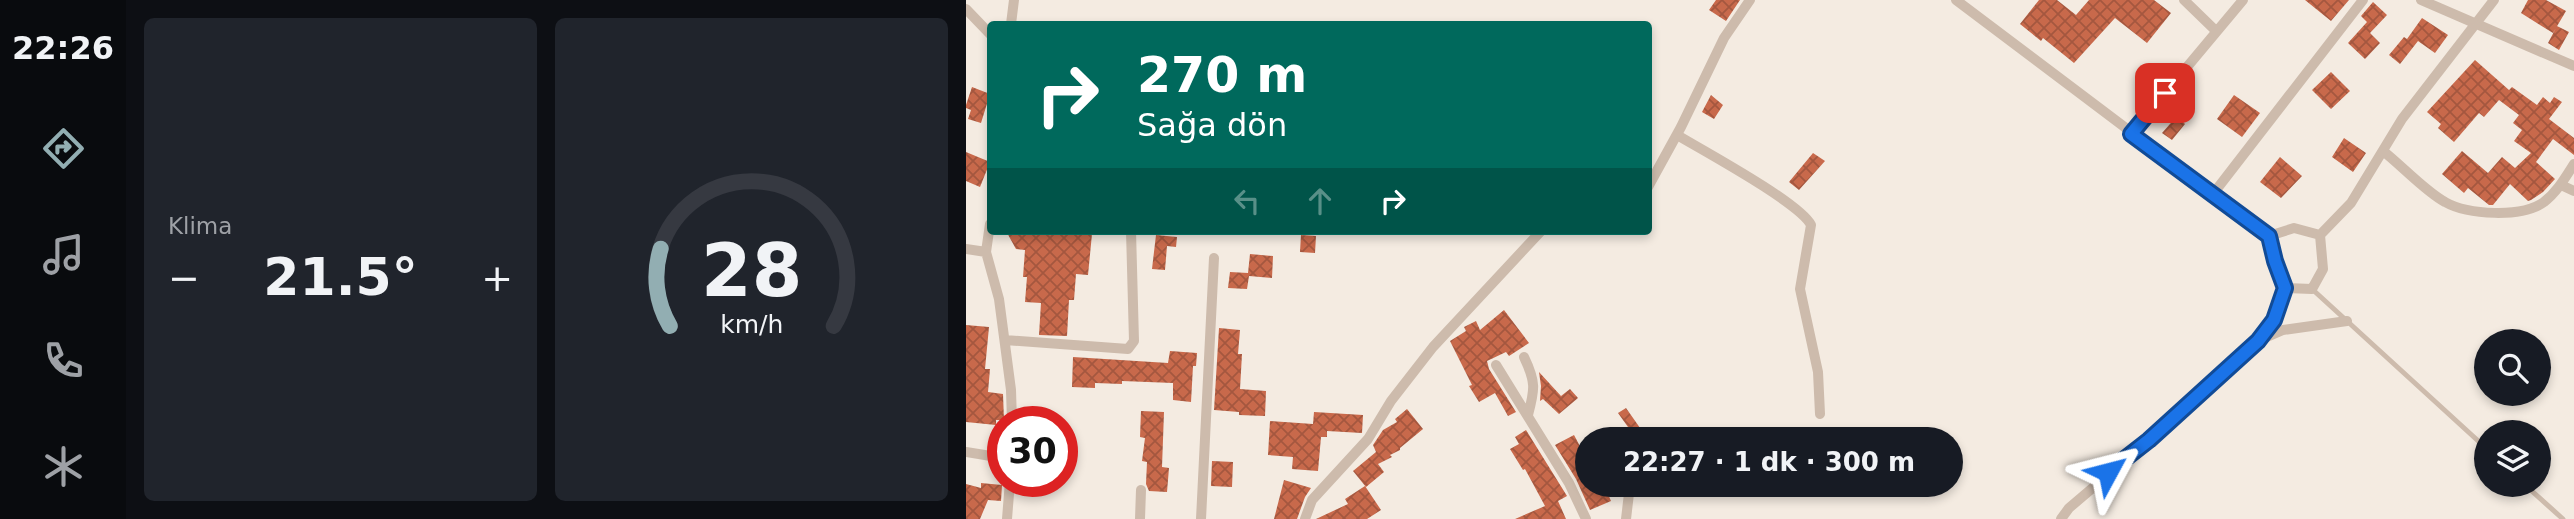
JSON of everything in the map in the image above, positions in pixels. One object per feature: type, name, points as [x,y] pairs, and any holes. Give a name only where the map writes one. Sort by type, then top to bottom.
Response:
[{"type":"street","points":[[1011,21],[1014,0]]},
{"type":"street","points":[[1652,180],[1724,38],[1749,0]]},
{"type":"street","points":[[1956,0],[2269,236],[2285,288],[2274,320],[2258,341],[2069,508],[2061,519]]},
{"type":"street","points":[[2184,0],[2216,31]]},
{"type":"street","points":[[2131,134],[2243,0]]},
{"type":"street","points":[[2213,194],[2362,0]]},
{"type":"street","points":[[2421,0],[2574,66]]},
{"type":"street","points":[[2285,288],[2312,289],[2323,269],[2320,235],[2351,203],[2402,119],[2494,0]]},
{"type":"street","points":[[966,9],[987,31]]},
{"type":"street","points":[[1677,135],[1808,217],[1811,225],[1800,289],[1818,372],[1820,414]]},
{"type":"street","points":[[2383,150],[2443,202],[2466,211],[2509,213],[2542,204],[2561,185],[2574,164]]},
{"type":"street","points":[[2561,185],[2574,191]]},
{"type":"street","points":[[2269,236],[2294,228],[2320,235]]},
{"type":"street","points":[[988,235],[986,252],[999,299],[1012,406]]},
{"type":"street","points":[[1004,340],[1128,349],[1134,341],[1131,235]]},
{"type":"street","points":[[1305,519],[1312,500],[1368,439],[1391,401],[1433,347],[1537,235]]},
{"type":"street","points":[[966,249],[986,252]]},
{"type":"street","points":[[1201,519],[1214,258]]},
{"type":"street","points":[[2258,341],[2283,330],[2347,321]]},
{"type":"street","points":[[1524,357],[1534,376],[1535,390],[1528,415]]},
{"type":"street","points":[[1496,365],[1569,484],[1586,519]]},
{"type":"street","points":[[966,452],[987,455]]},
{"type":"street","points":[[1140,519],[1141,491]]},
{"type":"street","points":[[1007,519],[1009,497]]},
{"type":"street","points":[[1626,519],[1629,497]]},
{"type":"lane","points":[[2312,289],[2474,437]]},
{"type":"lane","points":[[2538,497],[2563,519]]},
{"type":"building","points":[[1716,0],[1740,0],[1726,21],[1709,10]]},
{"type":"building","points":[[2039,0],[2057,0],[2076,15],[2089,0],[2154,0],[2171,13],[2147,43],[2115,18],[2074,63],[2043,38],[2041,41],[2020,24]]},
{"type":"building","points":[[2305,0],[2349,0],[2331,21]]},
{"type":"building","points":[[2528,0],[2546,0],[2566,11],[2553,33],[2521,13]]},
{"type":"building","points":[[2373,2],[2387,15],[2370,33],[2380,43],[2365,59],[2348,43],[2367,22],[2361,16]]},
{"type":"building","points":[[2422,18],[2448,35],[2435,53],[2418,41],[2400,64],[2389,55],[2404,37],[2407,39]]},
{"type":"building","points":[[2557,26],[2569,32],[2559,50],[2548,43]]},
{"type":"building","points":[[2475,60],[2509,90],[2512,87],[2537,105],[2543,97],[2550,103],[2554,97],[2562,102],[2549,119],[2574,138],[2574,155],[2553,139],[2536,162],[2555,179],[2531,200],[2528,201],[2510,184],[2493,205],[2489,205],[2468,188],[2464,193],[2442,174],[2462,151],[2488,173],[2502,157],[2515,168],[2531,153],[2514,141],[2522,130],[2513,123],[2519,115],[2499,100],[2484,117],[2479,113],[2454,142],[2438,128],[2441,124],[2427,112]]},
{"type":"building","points":[[2331,72],[2350,91],[2331,109],[2312,90]]},
{"type":"building","points":[[972,87],[987,93],[987,104],[981,123],[968,119],[971,110],[966,108]]},
{"type":"building","points":[[1711,95],[1723,105],[1714,119],[1702,112]]},
{"type":"building","points":[[2234,95],[2260,113],[2242,137],[2217,119]]},
{"type":"building","points":[[2177,116],[2185,124],[2172,140],[2162,133]]},
{"type":"building","points":[[2344,138],[2366,153],[2353,172],[2332,157]]},
{"type":"building","points":[[966,152],[987,161],[987,170],[980,187],[966,181]]},
{"type":"building","points":[[1813,153],[1825,161],[1799,190],[1789,182]]},
{"type":"building","points":[[2280,157],[2302,176],[2281,198],[2260,182]]},
{"type":"building","points":[[1008,235],[1092,235],[1088,275],[1076,274],[1074,300],[1069,300],[1067,336],[1039,335],[1041,303],[1025,302],[1025,250],[1016,249]]},
{"type":"building","points":[[1156,235],[1177,237],[1176,247],[1167,246],[1165,270],[1152,269]]},
{"type":"building","points":[[1301,235],[1316,236],[1315,253],[1300,252]]},
{"type":"building","points":[[1250,254],[1273,256],[1272,278],[1249,276],[1247,289],[1228,288],[1230,272],[1248,273]]},
{"type":"building","points":[[1504,310],[1529,343],[1509,356],[1506,352],[1487,361],[1489,369],[1516,412],[1508,416],[1495,393],[1479,402],[1469,386],[1472,385],[1450,341],[1466,331],[1464,327],[1476,321],[1480,330]]},
{"type":"building","points":[[966,325],[989,327],[985,369],[990,369],[988,392],[1003,394],[1003,406],[987,406],[987,424],[966,422]]},
{"type":"building","points":[[1219,328],[1240,330],[1240,389],[1266,391],[1265,416],[1214,410]]},
{"type":"building","points":[[1170,351],[1197,353],[1196,366],[1193,366],[1191,402],[1173,400],[1173,383],[1122,381],[1122,384],[1095,383],[1095,388],[1072,387],[1073,357],[1168,363]]},
{"type":"building","points":[[1539,372],[1561,396],[1570,389],[1578,398],[1559,414],[1543,399],[1540,401]]},
{"type":"building","points":[[1626,408],[1639,427],[1628,427],[1618,413]]},
{"type":"building","points":[[1407,409],[1423,429],[1400,450],[1390,455],[1392,457],[1378,464],[1384,472],[1366,487],[1353,471],[1376,452],[1373,445],[1383,430],[1397,422],[1395,419]]},
{"type":"building","points":[[1141,411],[1164,412],[1162,467],[1169,468],[1167,492],[1149,491],[1146,484],[1147,462],[1142,461],[1145,438],[1140,437]]},
{"type":"building","points":[[1314,412],[1363,415],[1362,433],[1327,431],[1327,437],[1321,437],[1318,471],[1292,469],[1293,457],[1268,455],[1270,421],[1313,424]]},
{"type":"building","points":[[1526,430],[1567,496],[1558,501],[1566,519],[1515,519],[1545,506],[1525,469],[1523,470],[1510,449],[1519,444],[1515,437]]},
{"type":"building","points":[[1574,435],[1575,477],[1555,445]]},
{"type":"building","points":[[1212,461],[1233,462],[1232,487],[1211,486]]},
{"type":"building","points":[[1284,480],[1311,488],[1297,519],[1274,519]]},
{"type":"building","points":[[981,483],[987,484],[987,497],[1001,497],[1001,501],[988,500],[980,519],[966,519],[966,484],[981,488]]},
{"type":"building","points":[[1365,486],[1381,510],[1367,519],[1316,519],[1348,504],[1345,499]]},
{"type":"building","points":[[1584,497],[1609,497],[1611,501],[1590,510]]},
{"type":"route","points":[[2108,472],[2149,440],[2258,341],[2274,320],[2285,288],[2269,236],[2131,134],[2165,93]]}]
